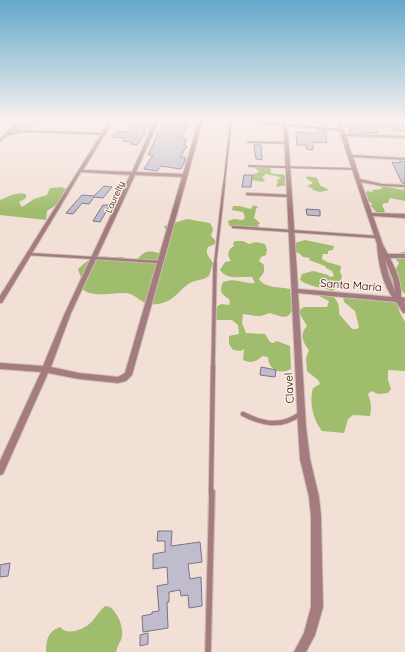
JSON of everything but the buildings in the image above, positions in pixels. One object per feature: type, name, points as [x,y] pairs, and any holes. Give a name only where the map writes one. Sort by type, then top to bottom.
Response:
[{"type":"street","points":[[0,301],[93,150]]},
{"type":"street","name":"Laurelty","points":[[0,471],[46,369],[68,313],[144,150]]},
{"type":"street","points":[[0,366],[46,369],[80,376],[118,380],[126,378],[193,150]]},
{"type":"street","name":"Clavel","points":[[287,150],[301,413],[305,459],[314,497],[316,516],[317,607],[310,635],[300,652]]},
{"type":"street","points":[[350,150],[369,214],[377,237],[387,256],[405,311]]},
{"type":"street","points":[[352,156],[405,159]]},
{"type":"street","points":[[81,171],[186,176]]},
{"type":"street","points":[[358,180],[382,185],[405,186]]},
{"type":"street","points":[[369,214],[405,216]]},
{"type":"street","points":[[380,244],[380,255],[392,292],[402,299]]},
{"type":"street","points":[[380,255],[405,256]]},
{"type":"street","name":"Santa María","points":[[295,291],[402,299]]},
{"type":"lane","points":[[208,652],[213,425],[214,276],[228,150]]},
{"type":"lane","points":[[249,166],[355,170]]},
{"type":"lane","points":[[247,194],[290,196]]},
{"type":"lane","points":[[233,227],[377,237]]},
{"type":"lane","points":[[28,254],[160,262]]},
{"type":"lane","points":[[243,414],[254,420],[276,424],[291,422],[301,413]]},
{"type":"green space","points":[[255,168],[269,168],[271,169],[271,173],[283,174],[286,177],[284,183],[287,185],[276,187],[278,182],[277,179],[281,179],[280,177],[266,174],[262,177],[265,180],[263,182],[251,180],[251,175],[259,172]]},
{"type":"green space","points":[[307,176],[317,178],[320,185],[329,190],[320,192],[308,187],[307,186],[313,183],[306,178]]},
{"type":"green space","points":[[383,186],[404,190],[403,188],[405,187],[405,201],[390,198],[388,203],[382,205],[385,211],[383,213],[376,212],[371,206],[372,203],[367,201],[368,198],[366,193],[367,191],[373,192],[372,190],[382,189],[381,187]]},
{"type":"green space","points":[[61,187],[67,189],[61,202],[47,211],[46,220],[0,215],[0,200],[16,194],[26,194],[26,198],[19,202],[22,207],[34,199],[47,195],[50,188]]},
{"type":"green space","points":[[253,205],[258,207],[254,218],[260,223],[258,225],[259,227],[249,230],[229,226],[228,221],[234,219],[243,220],[245,217],[243,212],[232,210],[233,206],[251,209]]},
{"type":"green space","points":[[187,219],[210,223],[213,229],[211,236],[215,240],[215,244],[208,247],[207,252],[213,263],[209,276],[188,284],[171,299],[155,304],[145,303],[130,294],[125,293],[94,294],[83,290],[78,285],[82,281],[78,269],[84,263],[99,257],[123,257],[128,261],[137,260],[146,252],[159,253],[167,236],[171,234],[167,233],[164,226]]},
{"type":"green space","points":[[305,240],[334,246],[333,250],[328,251],[328,254],[323,254],[322,259],[341,266],[341,279],[344,285],[337,287],[333,291],[307,284],[300,280],[302,274],[313,271],[328,275],[330,277],[334,276],[332,271],[325,266],[309,260],[310,258],[303,257],[299,253],[295,252],[295,243]]},
{"type":"green space","points":[[235,241],[243,241],[249,244],[256,242],[265,244],[267,250],[266,255],[261,257],[259,261],[264,265],[264,272],[259,279],[268,286],[290,289],[292,311],[288,316],[283,317],[270,313],[261,316],[243,314],[242,323],[246,333],[265,334],[270,342],[273,343],[277,341],[290,346],[291,369],[287,371],[279,371],[273,368],[270,365],[268,357],[263,356],[251,362],[243,360],[244,349],[241,351],[233,350],[229,344],[229,336],[239,334],[238,325],[232,320],[215,320],[215,308],[221,304],[229,305],[230,302],[222,292],[221,288],[223,282],[233,280],[255,283],[252,277],[231,277],[227,276],[220,270],[225,262],[231,261],[228,253],[234,246],[233,243]]},
{"type":"green space","points":[[405,252],[405,294],[391,281],[388,275],[389,272],[395,271],[399,263],[392,255]]},
{"type":"green space","points":[[326,292],[337,301],[339,306],[339,314],[352,329],[357,329],[359,327],[355,311],[344,302],[343,297],[368,294],[393,300],[397,303],[405,322],[405,371],[388,370],[388,380],[391,389],[388,393],[378,394],[371,391],[368,394],[371,405],[370,416],[353,415],[348,419],[344,433],[322,431],[316,422],[311,399],[313,388],[320,384],[318,380],[307,371],[306,358],[309,350],[303,338],[303,332],[307,326],[298,311],[304,307],[327,307],[329,301],[313,293]]},
{"type":"green space","points":[[105,606],[110,607],[116,613],[121,626],[122,636],[116,652],[46,652],[48,636],[53,631],[60,627],[66,631],[81,629],[90,623]]}]
